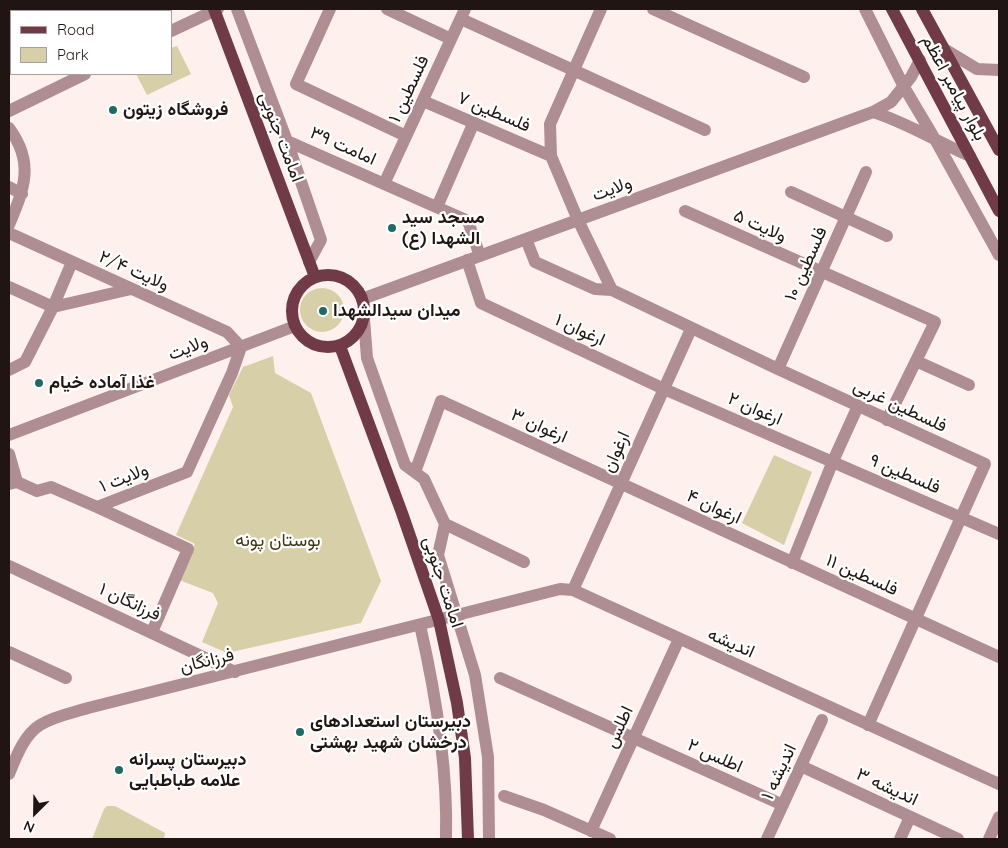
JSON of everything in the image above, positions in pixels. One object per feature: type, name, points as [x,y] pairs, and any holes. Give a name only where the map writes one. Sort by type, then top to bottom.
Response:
[{"type":"main road","name":"امامت جنوبی","points":[[216,9],[315,277]]},
{"type":"main road","name":"بلوار پیامبر اعظم","points":[[892,9],[999,211]]},
{"type":"main road","name":"بلوار پیامبر اعظم","points":[[922,9],[999,150]]},
{"type":"main road","points":[[326,275],[340,277],[357,289],[362,299],[365,309],[364,319],[360,328],[354,337],[340,346],[323,347],[311,343],[301,336],[295,326],[292,308],[297,292],[305,283],[315,277],[326,275]]},
{"type":"main road","name":"امامت جنوبی","points":[[340,346],[402,513],[439,620],[458,703],[464,749],[468,839]]},
{"type":"street","points":[[172,31],[216,9]]},
{"type":"street","points":[[237,9],[287,141],[321,240],[309,262]]},
{"type":"street","points":[[330,9],[296,84],[406,136]]},
{"type":"street","points":[[387,9],[451,39]]},
{"type":"street","points":[[601,9],[550,124],[551,156],[578,220],[612,290]]},
{"type":"street","points":[[652,9],[676,14],[804,77]]},
{"type":"street","points":[[865,9],[904,87],[999,255]]},
{"type":"street","points":[[463,14],[573,70],[705,130]]},
{"type":"street","name":"فلسطین ۱","points":[[384,184],[463,14]]},
{"type":"street","points":[[944,49],[977,69],[999,70]]},
{"type":"street","name":"ولایت","points":[[362,299],[873,112],[891,102],[904,87],[920,60]]},
{"type":"street","points":[[9,111],[83,75]]},
{"type":"street","name":"فلسطین ۷","points":[[422,101],[551,156]]},
{"type":"street","points":[[873,112],[893,118],[936,141],[970,156]]},
{"type":"street","points":[[437,207],[474,122]]},
{"type":"street","points":[[9,128],[21,151],[26,177],[22,194],[9,225]]},
{"type":"street","name":"امامت ۳۹","points":[[287,141],[468,221],[480,256]]},
{"type":"street","name":"فلسطین ۱۰","points":[[778,370],[866,172]]},
{"type":"street","points":[[9,187],[22,194]]},
{"type":"street","points":[[792,192],[887,236]]},
{"type":"street","name":"ولایت ۵","points":[[685,211],[935,322],[916,361]]},
{"type":"street","name":"ولایت ۲/۴","points":[[9,233],[227,332],[241,347]]},
{"type":"street","name":"فلسطین غربی","points":[[526,239],[535,262],[595,289],[612,290],[778,370],[985,464],[868,725]]},
{"type":"street","name":"ارغوان ۱","points":[[467,260],[481,303],[664,389]]},
{"type":"street","points":[[9,370],[25,362],[53,307],[72,262]]},
{"type":"street","points":[[9,287],[53,307],[131,289]]},
{"type":"street","points":[[364,319],[367,358],[405,465],[424,479],[445,524],[438,555],[475,675],[488,757],[489,839]]},
{"type":"street","name":"ولایت","points":[[9,435],[295,326]]},
{"type":"street","name":"ارغوان","points":[[573,590],[691,329]]},
{"type":"street","name":"ولایت ۱","points":[[97,507],[187,472],[232,373],[241,347]]},
{"type":"street","points":[[887,420],[916,361],[969,385]]},
{"type":"street","name":"ارغوان ۲","points":[[664,389],[833,461]]},
{"type":"street","name":"ارغوان ۳","points":[[415,472],[441,401],[622,483]]},
{"type":"street","points":[[792,563],[833,461],[858,406]]},
{"type":"street","points":[[9,454],[13,483],[37,491],[51,487],[97,507]]},
{"type":"street","name":"فلسطین ۹","points":[[833,461],[999,534]]},
{"type":"street","name":"ارغوان ۴","points":[[622,483],[792,563]]},
{"type":"street","name":"ولایت ۱","points":[[97,507],[188,549],[152,632]]},
{"type":"street","points":[[445,524],[524,562]]},
{"type":"street","name":"فلسطین ۱۱","points":[[792,563],[999,657]]},
{"type":"street","name":"فرزانگان ۱","points":[[9,566],[235,672]]},
{"type":"street","name":"اندیشه","points":[[439,620],[560,589],[573,590],[999,784]]},
{"type":"street","name":"فرزانگان","points":[[9,774],[22,745],[30,734],[39,725],[51,720],[88,708],[439,620]]},
{"type":"street","points":[[420,625],[431,672],[442,750],[446,839]]},
{"type":"street","name":"اطلس","points":[[591,830],[679,639]]},
{"type":"street","points":[[9,652],[66,678]]},
{"type":"street","name":"اطلس ۲","points":[[500,678],[783,805]]},
{"type":"street","name":"اندیشه ۱","points":[[767,839],[822,720]]},
{"type":"street","name":"اندیشه ۳","points":[[801,766],[958,839]]},
{"type":"street","points":[[504,796],[544,810],[610,839]]},
{"type":"street","points":[[900,839],[910,817]]},
{"type":"street","points":[[989,839],[999,817]]},
{"type":"green space","points":[[177,46],[191,74],[147,95],[137,75],[172,75],[172,48]]},
{"type":"green space","points":[[326,288],[338,294],[343,301],[343,319],[338,326],[331,331],[318,332],[306,326],[301,319],[300,306],[306,294],[313,289]]},
{"type":"green space","name":"بوستان پونه","points":[[273,356],[275,373],[311,393],[381,581],[361,623],[227,653],[202,642],[218,603],[213,593],[179,580],[195,544],[176,535],[233,407],[229,395],[243,367]]},
{"type":"green space","points":[[774,455],[812,472],[784,545],[742,523]]},
{"type":"green space","points":[[107,806],[115,806],[165,833],[164,839],[92,839]]},
{"type":"place","name":"فروشگاه زیتون","points":[[113,110]]},
{"type":"place","name":"مسجد سید الشهدا (ع)","points":[[392,228]]},
{"type":"place","name":"میدان سیدالشهدا","points":[[323,311]]},
{"type":"place","name":"غذا آماده خیام","points":[[39,383]]},
{"type":"place","name":"دبیرستان استعدادهای درخشان شهید بهشتی","points":[[300,732]]},
{"type":"place","name":"دبیرستان پسرانه علامه طباطبایی","points":[[119,770]]}]
